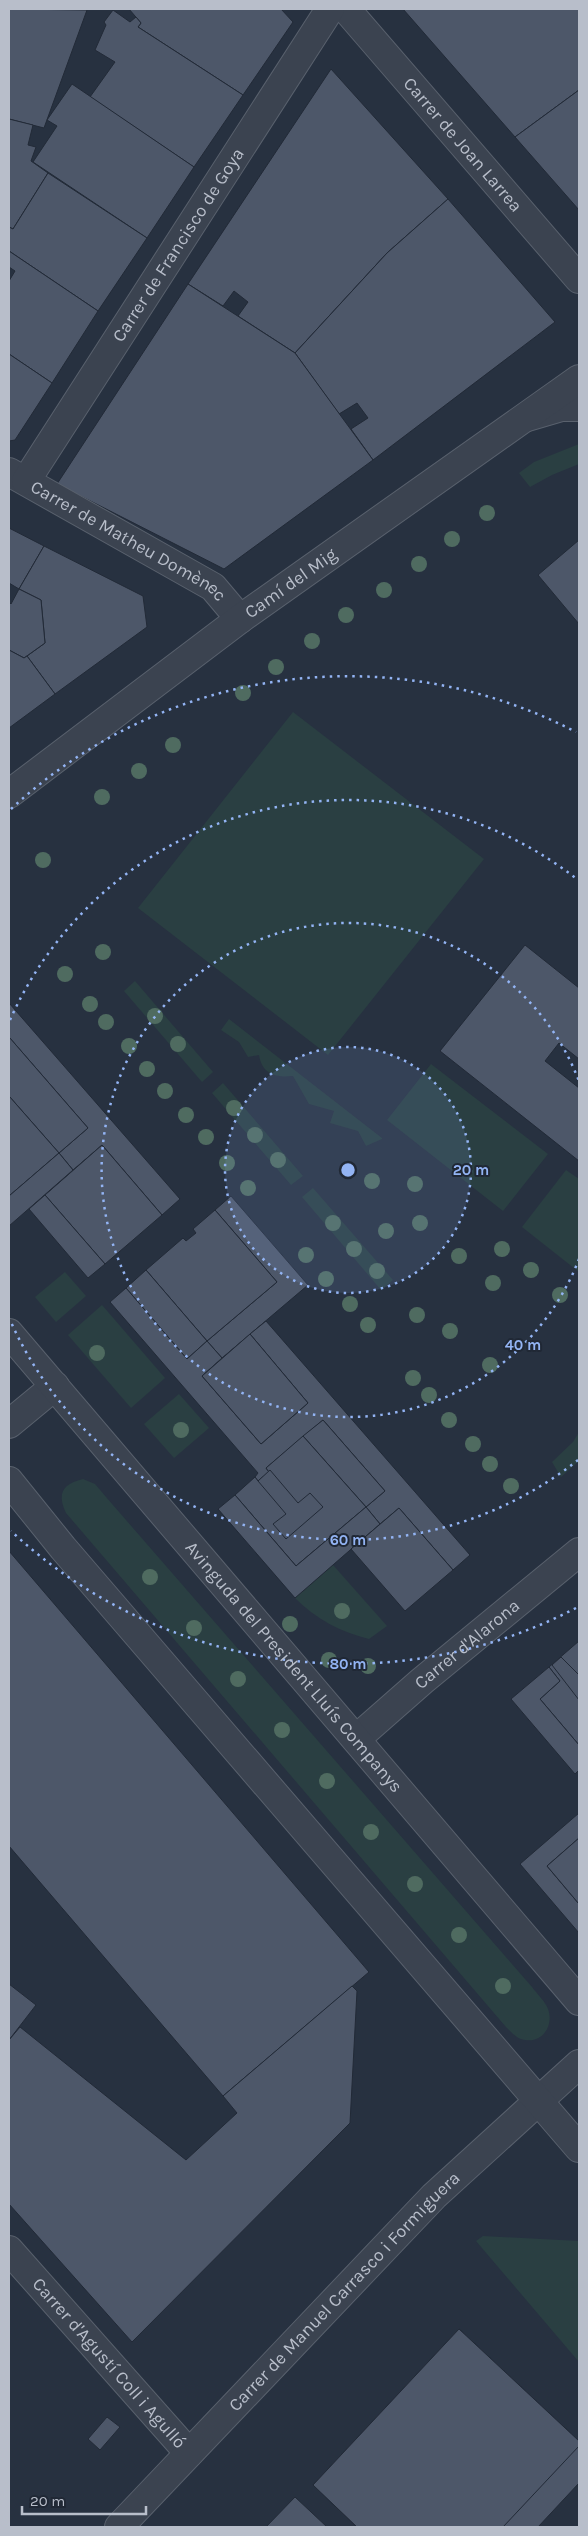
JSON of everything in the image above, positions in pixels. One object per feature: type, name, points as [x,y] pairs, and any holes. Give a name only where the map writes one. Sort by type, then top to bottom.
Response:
[{"type":"street","name":"Carrer de Francisco de Goya","points":[[17,476],[330,9]]},
{"type":"street","name":"Carrer de Joan Larrea","points":[[346,9],[579,279]]},
{"type":"street","name":"Camí del Mig","points":[[9,794],[240,619],[579,379]]},
{"type":"street","points":[[527,417],[561,407],[579,407]]},
{"type":"street","name":"Carrer de Matheu Domènec","points":[[17,476],[212,586],[240,619]]},
{"type":"street","name":"Avinguda del President Lluís Companys","points":[[9,1333],[579,2002]]},
{"type":"street","points":[[9,1424],[56,1386]]},
{"type":"street","points":[[9,1481],[63,1548],[579,2148]]},
{"type":"street","name":"Carrer d'Alarona","points":[[356,1739],[422,1681],[579,1552]]},
{"type":"street","name":"Carrer de Manuel Carrasco i Formiguera","points":[[119,2527],[434,2196],[579,2064]]},
{"type":"street","name":"Carrer d'Agustí Coll i Agulló","points":[[9,2250],[188,2454]]},
{"type":"green space","points":[[579,444],[579,464],[552,475],[530,487],[519,473],[534,462]]},
{"type":"green space","points":[[293,712],[484,859],[328,1055],[138,908]]},
{"type":"green space","points":[[135,981],[213,1072],[202,1082],[124,991]]},
{"type":"green space","points":[[229,1019],[382,1139],[366,1146],[358,1131],[330,1123],[334,1111],[309,1104],[293,1076],[281,1076],[267,1071],[263,1067],[259,1055],[248,1057],[239,1042],[221,1030]]},
{"type":"green space","points":[[431,1064],[548,1154],[503,1211],[387,1120]]},
{"type":"green space","points":[[223,1083],[303,1176],[291,1185],[212,1093]]},
{"type":"green space","points":[[566,1170],[579,1179],[579,1272],[522,1227]]},
{"type":"green space","points":[[313,1188],[393,1280],[381,1290],[302,1197]]},
{"type":"green space","points":[[65,1272],[86,1296],[56,1322],[35,1297]]},
{"type":"green space","points":[[102,1305],[165,1378],[131,1408],[68,1335]]},
{"type":"green space","points":[[179,1394],[209,1428],[174,1458],[144,1424]]},
{"type":"green space","points":[[579,1432],[579,1461],[561,1477],[552,1462],[573,1442]]},
{"type":"green space","points":[[83,1479],[95,1484],[532,1987],[548,2009],[548,2027],[542,2036],[531,2040],[522,2039],[506,2027],[66,1513],[62,1500],[63,1491],[70,1484]]},
{"type":"green space","points":[[333,1565],[387,1626],[369,1639],[348,1633],[329,1624],[295,1598]]},
{"type":"green space","points":[[483,2236],[579,2241],[579,2362],[476,2241]]},
{"type":"building","points":[[9,9],[87,10],[44,128],[9,119]]},
{"type":"building","points":[[129,9],[281,9],[293,22],[243,95],[138,27],[141,23]]},
{"type":"building","points":[[403,9],[579,9],[579,90],[515,137]]},
{"type":"building","points":[[113,10],[130,22],[136,17],[141,23],[138,27],[243,95],[194,167],[90,97],[115,62],[95,50],[106,25],[104,22]]},
{"type":"building","points":[[331,69],[448,199],[387,253],[295,353],[238,316],[248,302],[234,291],[223,306],[188,284]]},
{"type":"building","points":[[72,84],[194,167],[147,238],[33,162],[57,126],[47,120]]},
{"type":"building","points":[[579,90],[579,210],[515,137]]},
{"type":"building","points":[[9,119],[33,125],[28,145],[36,147],[31,161],[48,173],[13,229],[9,227]]},
{"type":"building","points":[[48,173],[147,238],[98,311],[9,251],[9,227],[13,229]]},
{"type":"building","points":[[448,199],[555,322],[373,460],[351,429],[368,418],[357,403],[339,414],[295,353],[387,253]]},
{"type":"building","points":[[9,251],[98,311],[52,383],[9,354],[9,281],[15,271],[9,267]]},
{"type":"building","points":[[188,284],[295,353],[373,460],[224,569],[57,484]]},
{"type":"building","points":[[9,354],[52,383],[15,440],[9,441]]},
{"type":"building","points":[[9,528],[44,546],[19,589],[9,583]]},
{"type":"building","points":[[579,540],[579,624],[538,575]]},
{"type":"building","points":[[44,546],[143,596],[147,627],[55,694],[27,656],[45,643],[41,600],[19,589]]},
{"type":"building","points":[[19,589],[41,600],[45,643],[24,658],[9,650],[9,602],[11,604]]},
{"type":"building","points":[[9,650],[24,658],[27,656],[55,694],[9,728]]},
{"type":"building","points":[[525,945],[579,988],[579,1059],[559,1043],[545,1061],[579,1088],[579,1161],[440,1051]]},
{"type":"building","points":[[9,1003],[180,1199],[162,1215],[102,1145],[73,1170],[59,1153],[88,1128],[9,1037]]},
{"type":"building","points":[[9,1037],[88,1128],[59,1153],[9,1096]]},
{"type":"building","points":[[9,1096],[59,1153],[9,1196]]},
{"type":"building","points":[[102,1145],[162,1215],[105,1264],[45,1195]]},
{"type":"building","points":[[59,1153],[73,1170],[9,1226],[9,1196]]},
{"type":"building","points":[[45,1195],[105,1264],[88,1278],[29,1209]]},
{"type":"building","points":[[231,1196],[308,1285],[222,1358],[207,1341],[277,1282],[215,1210]]},
{"type":"building","points":[[215,1210],[277,1282],[207,1341],[146,1270],[183,1238],[186,1241],[196,1233],[193,1229]]},
{"type":"building","points":[[146,1270],[207,1341],[187,1359],[126,1288]]},
{"type":"building","points":[[126,1288],[187,1359],[207,1341],[222,1358],[202,1376],[261,1444],[308,1403],[250,1334],[266,1321],[470,1555],[453,1570],[399,1508],[380,1524],[366,1507],[385,1491],[323,1420],[266,1468],[269,1472],[258,1481],[255,1477],[258,1473],[110,1302]]},
{"type":"building","points":[[250,1334],[308,1403],[261,1444],[202,1376]]},
{"type":"building","points":[[323,1420],[385,1491],[366,1507],[303,1436]]},
{"type":"building","points":[[303,1436],[366,1507],[296,1566],[235,1495],[255,1477],[258,1481],[269,1472],[266,1468]]},
{"type":"building","points":[[270,1470],[298,1503],[310,1493],[323,1507],[286,1539],[273,1524],[286,1514],[258,1481]]},
{"type":"building","points":[[235,1495],[296,1566],[366,1507],[380,1524],[295,1598],[218,1509]]},
{"type":"building","points":[[399,1508],[453,1570],[405,1611],[351,1549]]},
{"type":"building","points":[[9,1551],[369,1972],[223,2096],[9,1846]]},
{"type":"building","points":[[579,1641],[579,1745],[540,1699],[560,1681],[549,1667]]},
{"type":"building","points":[[561,1657],[579,1675],[579,1700],[552,1665]]},
{"type":"building","points":[[549,1667],[560,1681],[540,1699],[579,1745],[579,1770],[575,1774],[511,1699]]},
{"type":"building","points":[[579,1813],[579,1838],[547,1866],[579,1904],[579,1933],[520,1864]]},
{"type":"building","points":[[579,1838],[579,1904],[547,1866]]},
{"type":"building","points":[[9,1984],[36,2005],[9,2040]]},
{"type":"building","points":[[352,1986],[357,1991],[350,2123],[132,2342],[9,2204],[9,2040],[20,2027],[186,2160],[237,2113],[223,2096]]},
{"type":"building","points":[[459,2329],[579,2441],[579,2483],[538,2527],[357,2527],[313,2485]]},
{"type":"building","points":[[459,2329],[579,2441],[579,2446],[503,2527],[357,2527],[313,2485]]},
{"type":"building","points":[[107,2417],[120,2427],[100,2450],[88,2439]]},
{"type":"building","points":[[295,2497],[327,2527],[266,2527]]}]
